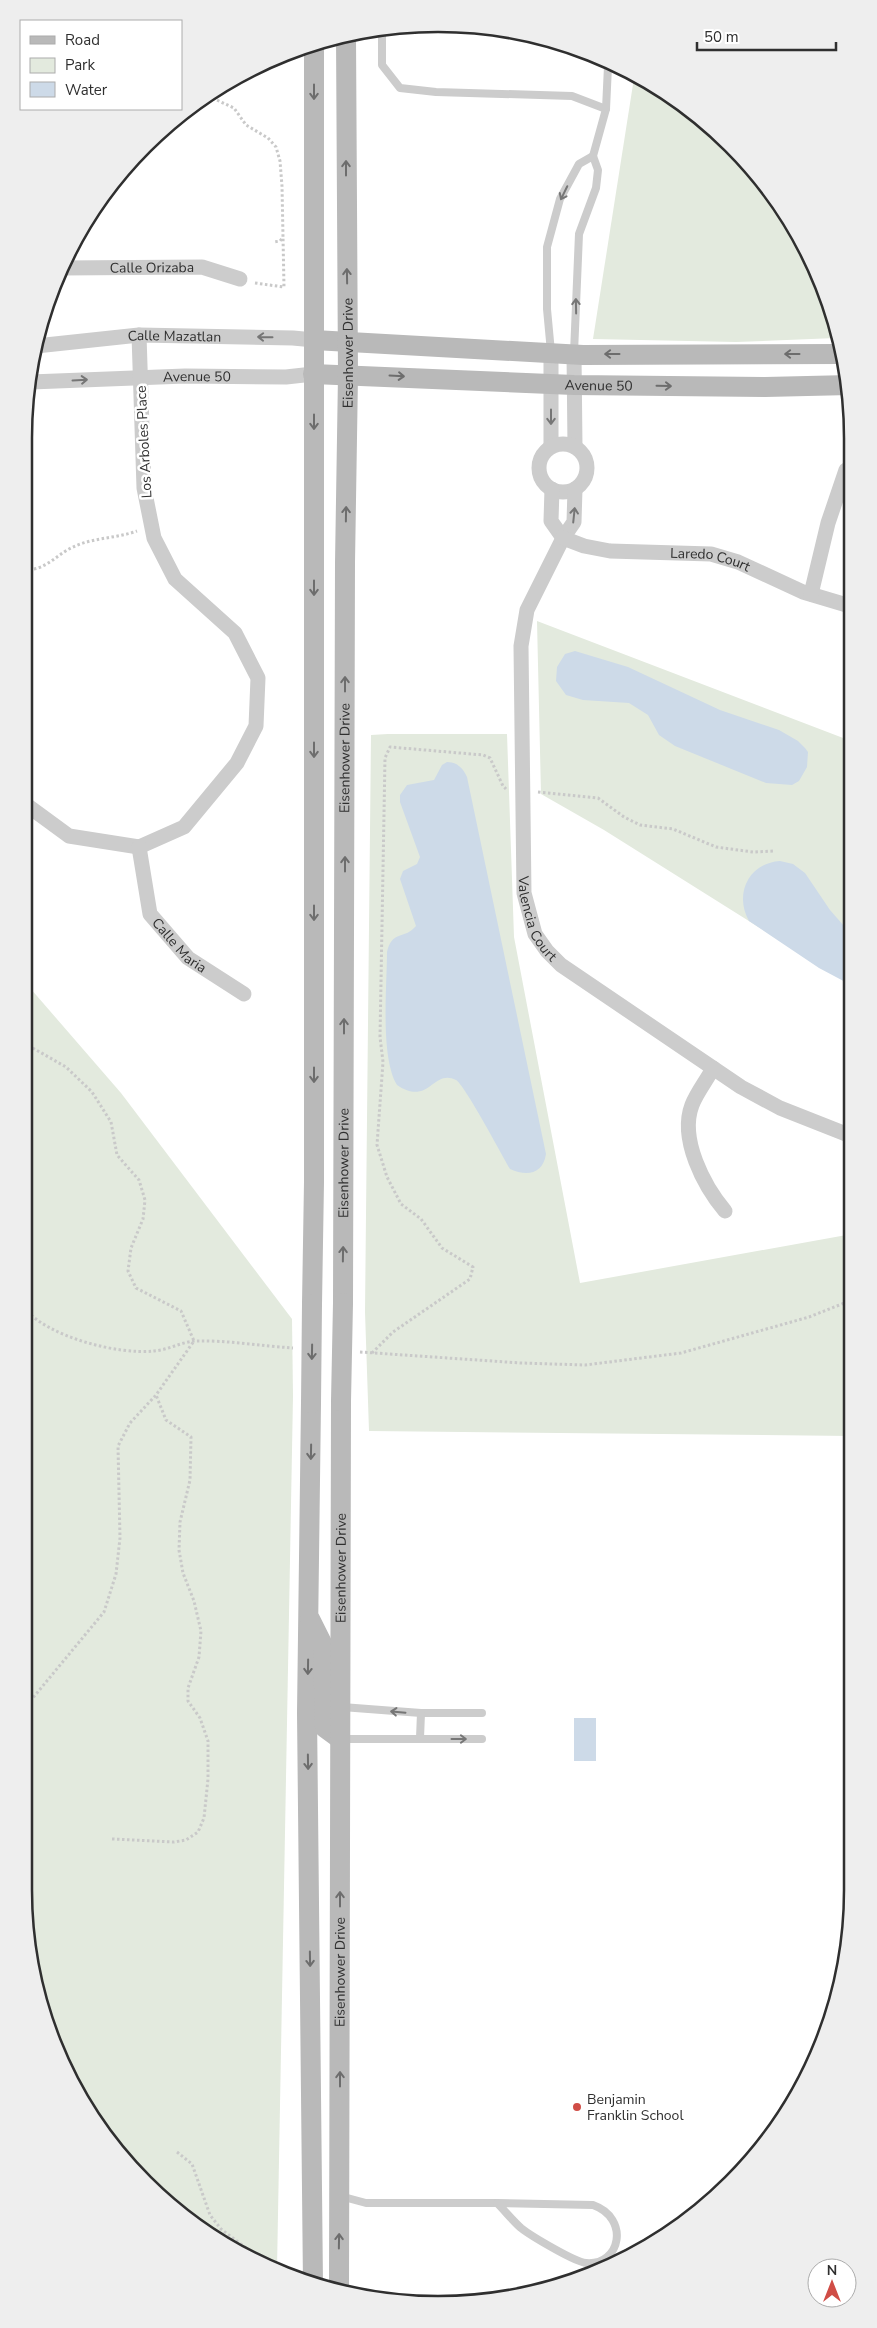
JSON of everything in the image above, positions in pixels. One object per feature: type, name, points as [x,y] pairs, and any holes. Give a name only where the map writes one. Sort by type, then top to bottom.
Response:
[{"type":"main road","name":"Eisenhower Drive","points":[[339,2283],[345,562],[348,375],[346,43]]},
{"type":"main road","name":"Eisenhower Drive","points":[[313,2276],[307,1713],[312,1304],[314,52]]},
{"type":"main road","points":[[314,340],[574,354],[836,354]]},
{"type":"main road","name":"Avenue 50","points":[[313,374],[574,385],[764,387],[841,385]]},
{"type":"main road","points":[[309,1617],[324,1645],[325,1728],[340,1739]]},
{"type":"main road","points":[[312,2155],[327,2190],[333,2195],[340,2196]]},
{"type":"street","name":"Calle Orizaba","points":[[70,268],[202,267],[240,279]]},
{"type":"street","name":"Calle Mazatlan","points":[[43,345],[139,335],[314,340]]},
{"type":"street","name":"Los Arboles Place","points":[[139,335],[144,488],[154,538],[175,578],[235,633],[258,678],[256,726],[237,763],[184,827],[139,847]]},
{"type":"street","points":[[551,353],[552,446]]},
{"type":"street","points":[[574,354],[575,447],[568,444],[552,446],[540,458],[539,466],[542,482],[552,490],[563,493],[575,490]]},
{"type":"street","name":"Avenue 50","points":[[141,377],[286,377],[313,374]]},
{"type":"street","points":[[37,382],[141,377]]},
{"type":"street","name":"Valencia Court","points":[[575,447],[586,459],[588,467],[583,482],[575,490],[574,522],[563,538],[527,610],[520,646],[524,893],[536,934],[547,951],[561,965],[740,1087],[780,1108],[844,1133]]},
{"type":"street","points":[[811,594],[828,523],[844,476]]},
{"type":"street","points":[[552,490],[551,521],[563,538]]},
{"type":"street","name":"Laredo Court","points":[[563,538],[584,546],[610,551],[711,554],[738,562],[811,594],[844,604]]},
{"type":"street","points":[[32,809],[69,836],[139,847]]},
{"type":"street","name":"Calle Maria","points":[[139,847],[150,914],[188,958],[244,994]]},
{"type":"street","points":[[713,1068],[692,1105],[688,1124],[692,1146],[701,1174],[711,1194],[725,1211]]},
{"type":"lane","points":[[382,37],[382,65],[400,88],[436,92],[572,96],[606,109]]},
{"type":"lane","points":[[574,354],[579,234],[596,188],[598,170],[593,156],[606,109],[608,69]]},
{"type":"lane","points":[[551,353],[547,309],[547,247],[560,199],[579,164],[593,156]]},
{"type":"lane","points":[[340,1707],[421,1714],[482,1713]]},
{"type":"lane","points":[[420,1738],[421,1714]]},
{"type":"lane","points":[[340,1739],[482,1739]]},
{"type":"lane","points":[[340,2196],[366,2202],[497,2203],[593,2205],[603,2208],[610,2215],[615,2223],[616,2241],[613,2249],[601,2260],[593,2263],[577,2260],[522,2229],[497,2203]]},
{"type":"path","points":[[216,99],[234,108],[246,125],[268,138],[276,147],[280,161],[284,287],[270,286],[240,279]]},
{"type":"path","points":[[274,242],[280,241],[283,237]]},
{"type":"path","points":[[32,569],[40,568],[82,542],[98,538],[116,537],[152,525]]},
{"type":"path","points":[[372,1353],[393,1332],[470,1279],[473,1267],[442,1248],[421,1219],[401,1204],[387,1177],[377,1145],[383,1062],[380,1037],[385,758],[390,747],[483,755],[490,758],[502,786],[510,792],[541,792],[598,798],[624,817],[640,825],[673,829],[716,847],[753,852],[772,851]]},
{"type":"path","points":[[32,1048],[66,1067],[92,1092],[112,1122],[117,1155],[139,1180],[145,1200],[143,1219],[131,1248],[128,1271],[136,1288],[181,1311],[194,1341]]},
{"type":"path","points":[[352,1352],[521,1363],[586,1365],[681,1353],[809,1317],[844,1303]]},
{"type":"path","points":[[32,1316],[69,1337],[111,1350],[154,1351],[194,1341],[302,1349]]},
{"type":"path","points":[[32,1699],[104,1612],[116,1574],[120,1538],[118,1446],[130,1423],[156,1394],[194,1341]]},
{"type":"path","points":[[112,1839],[174,1842],[186,1840],[198,1832],[204,1818],[208,1780],[208,1741],[200,1718],[188,1700],[188,1688],[199,1657],[201,1631],[194,1601],[182,1573],[179,1550],[180,1522],[190,1480],[191,1437],[166,1420],[156,1394]]},
{"type":"path","points":[[177,2152],[192,2164],[210,2215],[221,2229],[241,2244]]},
{"type":"green space","points":[[633,82],[686,116],[706,133],[726,151],[761,191],[803,259],[814,283],[832,338],[736,342],[593,339]]},
{"type":"green space","points":[[537,621],[844,738],[844,975],[816,963],[604,830],[541,794]]},
{"type":"green space","points":[[507,734],[514,937],[580,1283],[844,1235],[844,1436],[369,1431],[365,1312],[371,735]]},
{"type":"green space","points":[[32,990],[121,1093],[292,1319],[293,1396],[277,2262],[235,2241],[191,2212],[151,2177],[116,2137],[87,2092],[63,2045],[46,1995],[40,1969],[33,1916],[32,1890]]},
{"type":"water","points":[[575,651],[628,667],[720,710],[779,730],[798,741],[805,748],[808,752],[807,767],[799,781],[792,785],[766,783],[675,746],[659,735],[648,715],[629,703],[583,700],[566,695],[556,681],[557,667],[565,654]]},
{"type":"water","points":[[447,762],[459,766],[467,777],[546,1154],[542,1166],[533,1172],[522,1173],[510,1169],[474,1106],[456,1080],[442,1079],[424,1090],[408,1091],[397,1085],[388,1057],[386,1040],[387,952],[389,945],[395,938],[407,933],[416,926],[400,879],[403,871],[417,864],[420,857],[400,802],[400,795],[407,785],[434,780],[442,765]]},
{"type":"water","points":[[780,861],[793,864],[805,873],[830,910],[844,926],[844,981],[819,968],[749,921],[743,901],[747,882],[752,874],[769,863]]},
{"type":"water","points":[[574,1718],[596,1718],[596,1761],[574,1761]]},
{"type":"place","name":"Benjamin Franklin School","points":[[577,2107]]}]
